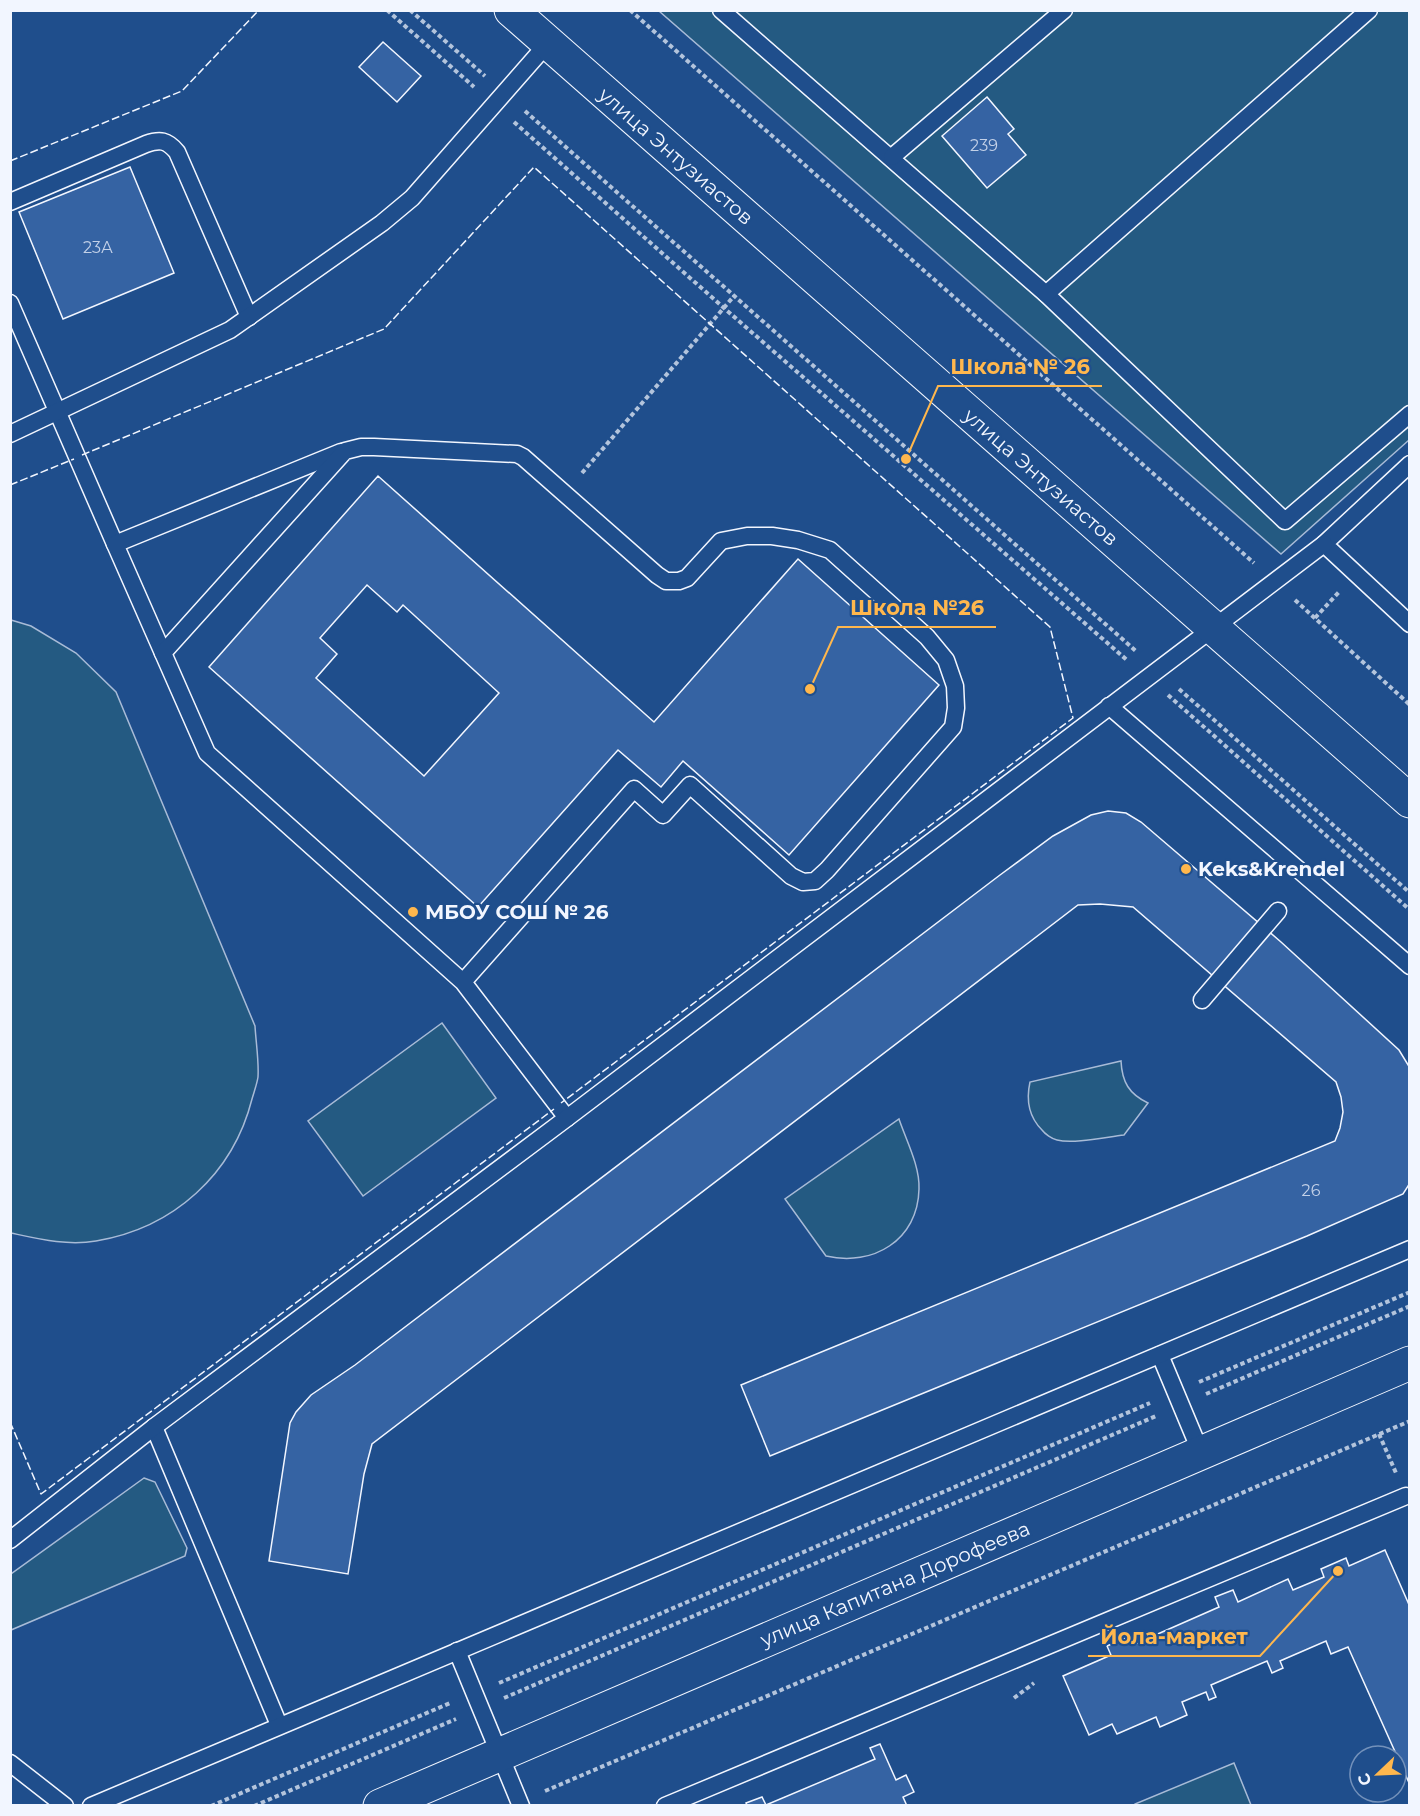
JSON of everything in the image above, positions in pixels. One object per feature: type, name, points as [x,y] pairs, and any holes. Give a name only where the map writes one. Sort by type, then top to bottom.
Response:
[{"type":"street","name":"улица Энтузиастов","points":[[511,10],[1410,801]]},
{"type":"street","name":"улица Капитана Дорофеева","points":[[380,1806],[1410,1363]]},
{"type":"lane","points":[[722,10],[1046,294],[1285,521],[1410,414]]},
{"type":"lane","points":[[892,158],[1064,10]]},
{"type":"lane","points":[[1046,294],[1370,10]]},
{"type":"lane","points":[[10,434],[230,330],[382,223],[412,198],[548,43]]},
{"type":"lane","points":[[10,202],[146,144],[158,140],[171,144],[177,152],[249,317]]},
{"type":"lane","points":[[10,303],[207,753],[463,981],[567,1118]]},
{"type":"lane","points":[[116,544],[345,451],[368,447],[515,453],[523,457],[666,581],[687,578],[721,541],[747,536],[772,536],[798,540],[830,550],[927,637],[946,660],[955,686],[956,708],[953,727],[815,881],[803,882],[791,876],[690,786],[663,815],[634,789],[463,981]]},
{"type":"lane","points":[[163,653],[345,451]]},
{"type":"lane","points":[[10,1540],[154,1427],[567,1118],[1324,544],[1410,464]]},
{"type":"lane","points":[[1324,544],[1410,624]]},
{"type":"lane","points":[[1110,706],[1410,966]]},
{"type":"lane","points":[[1202,1000],[1278,911]]},
{"type":"lane","points":[[91,1806],[1410,1249]]},
{"type":"lane","points":[[1160,1355],[1201,1453]]},
{"type":"lane","points":[[154,1427],[279,1725]]},
{"type":"lane","points":[[665,1806],[1406,1496]]},
{"type":"lane","points":[[457,1651],[520,1804]]},
{"type":"lane","points":[[10,1763],[65,1806]]},
{"type":"path","points":[[387,10],[499,99],[734,296],[1410,910]]},
{"type":"path","points":[[410,10],[499,99],[724,308],[1410,893]]},
{"type":"path","points":[[630,10],[1274,580],[1410,705]]},
{"type":"path","points":[[564,493],[734,296]]},
{"type":"path","points":[[1315,618],[1355,574]]},
{"type":"path","points":[[211,1806],[477,1701],[1178,1398],[1410,1292]]},
{"type":"path","points":[[254,1806],[477,1701],[1178,1398],[1410,1306]]},
{"type":"path","points":[[520,1804],[1410,1421]]},
{"type":"shaded area","points":[[659,11],[1409,11],[1409,440],[1281,554]]},
{"type":"shaded area","points":[[11,620],[31,626],[76,653],[116,692],[255,1026],[258,1065],[256,1085],[243,1126],[231,1151],[215,1173],[175,1210],[151,1224],[96,1241],[64,1242],[11,1233]]},
{"type":"shaded area","points":[[442,1023],[496,1098],[363,1196],[308,1121]]},
{"type":"shaded area","points":[[1121,1061],[1125,1081],[1131,1091],[1148,1103],[1124,1135],[1064,1141],[1051,1137],[1037,1125],[1029,1108],[1030,1082]]},
{"type":"shaded area","points":[[899,1119],[915,1162],[919,1180],[917,1207],[911,1223],[902,1236],[890,1246],[876,1253],[860,1257],[826,1256],[785,1199]]},
{"type":"shaded area","points":[[144,1478],[155,1482],[187,1548],[185,1556],[11,1630],[11,1574]]},
{"type":"shaded area","points":[[1234,1763],[1251,1805],[1135,1805],[1135,1804]]},
{"type":"building","points":[[383,42],[421,76],[397,102],[359,67]]},
{"type":"building","points":[[987,97],[1014,129],[1008,134],[1026,155],[987,188],[942,136]]},
{"type":"building","points":[[130,167],[174,273],[63,319],[19,212]]},
{"type":"building","points":[[378,476],[654,722],[798,559],[939,685],[789,855],[683,761],[661,787],[618,750],[478,907],[209,667]],"holes":[[[367,585],[397,612],[403,605],[499,693],[424,776],[316,678],[337,654],[320,638]]]},
{"type":"building","points":[[1108,811],[1126,813],[1141,822],[1281,942],[1399,1050],[1410,1068],[1410,1183],[1403,1194],[1307,1236],[770,1456],[741,1385],[1335,1141],[1343,1112],[1336,1082],[1133,907],[1078,905],[372,1444],[364,1474],[348,1574],[269,1561],[290,1423],[296,1412],[311,1395],[355,1365],[1053,836],[1091,815]]},
{"type":"building","points":[[1385,1550],[1410,1607],[1410,1785],[1408,1744],[1392,1744],[1348,1647],[1331,1654],[1326,1641],[1280,1661],[1283,1668],[1272,1673],[1267,1661],[1211,1685],[1216,1697],[1209,1700],[1206,1692],[1182,1702],[1187,1715],[1160,1727],[1156,1717],[1117,1734],[1112,1724],[1089,1735],[1063,1676],[1111,1655],[1107,1646],[1131,1636],[1135,1644],[1219,1607],[1215,1597],[1233,1590],[1238,1602],[1288,1579],[1293,1590],[1324,1577],[1321,1569],[1346,1558],[1349,1566]]},
{"type":"building","points":[[880,1744],[896,1780],[906,1775],[914,1792],[903,1797],[907,1806],[747,1806],[746,1803],[762,1797],[766,1805],[875,1759],[870,1748]]},
{"type":"fence","points":[[10,161],[182,91],[259,10]]},
{"type":"fence","points":[[82,455],[384,329],[534,167],[1050,627],[1073,718],[561,1103]]},
{"type":"fence","points":[[10,485],[74,459]]},
{"type":"fence","points":[[10,1422],[41,1494],[554,1109]]},
{"type":"place","name":"Школа № 26","points":[[906,459]]},
{"type":"place","name":"Школа №26","points":[[810,689]]},
{"type":"place","name":"Keks&Krendel","points":[[1186,869]]},
{"type":"place","name":"МБОУ СОШ № 26","points":[[413,912]]},
{"type":"place","name":"Йола-маркет","points":[[1338,1571]]}]
